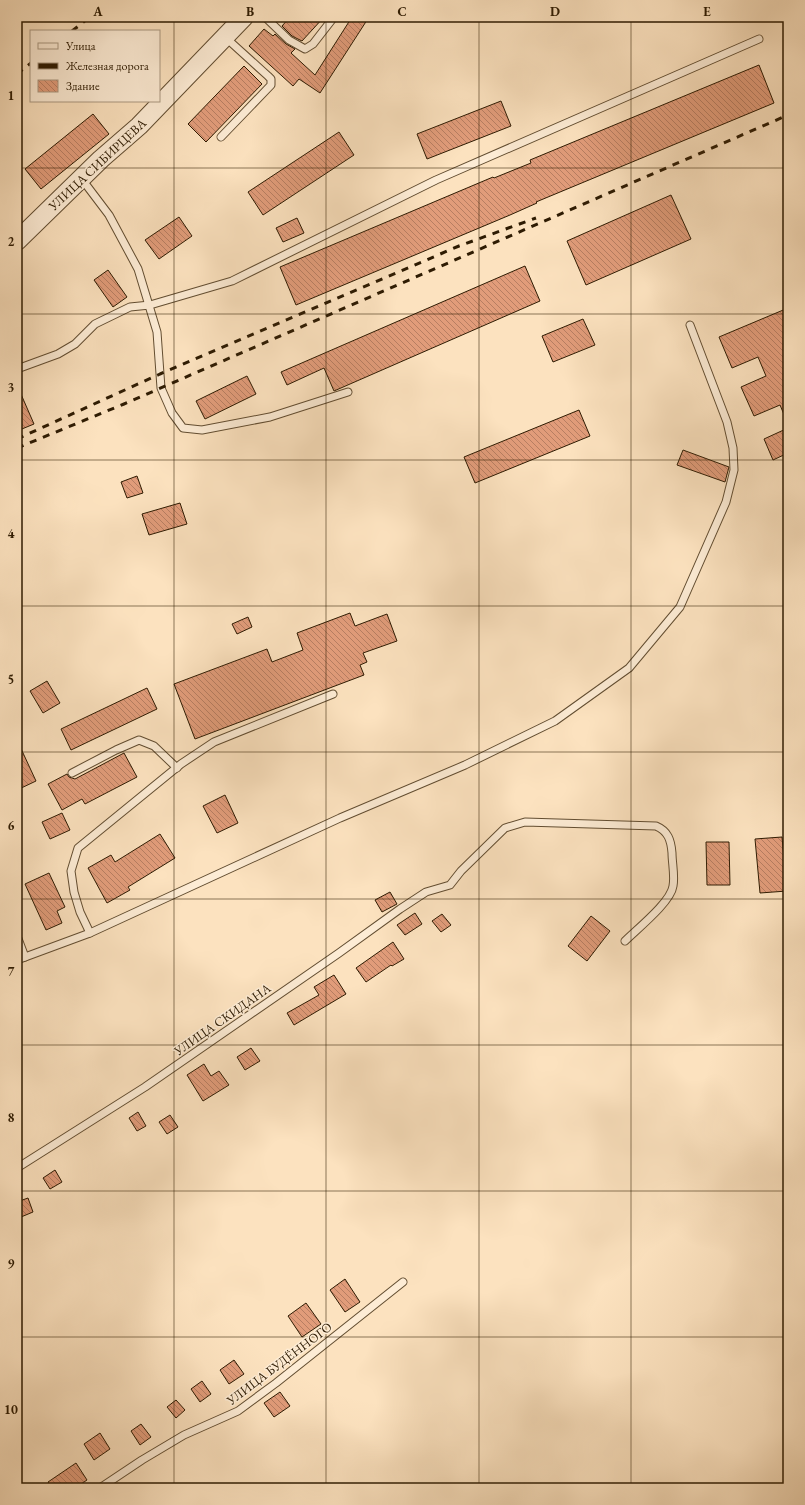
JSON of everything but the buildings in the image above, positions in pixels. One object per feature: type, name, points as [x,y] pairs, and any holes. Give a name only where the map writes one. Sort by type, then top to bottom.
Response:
[{"type":"street","name":"УЛИЦА СИБИРЦЕВА","points":[[17,241],[81,178],[139,126],[244,17]]},
{"type":"lane","points":[[265,17],[289,40],[305,48],[313,44],[334,17]]},
{"type":"lane","points":[[221,138],[271,85],[268,76],[224,37]]},
{"type":"lane","points":[[17,369],[58,354],[75,344],[95,324],[130,307],[150,305],[232,281],[436,180],[759,39]]},
{"type":"lane","points":[[81,178],[109,215],[138,270],[150,305],[157,332],[161,388],[172,413],[183,428],[202,430],[270,417],[348,392]]},
{"type":"lane","points":[[17,960],[90,933],[340,818],[465,765],[555,721],[629,668],[680,607],[726,502],[734,470],[733,448],[727,422],[690,325]]},
{"type":"lane","points":[[90,933],[80,912],[74,892],[71,871],[78,848],[111,819],[142,797],[177,768],[214,742],[333,694]]},
{"type":"lane","points":[[72,773],[139,740],[154,746],[177,768]]},
{"type":"lane","name":"УЛИЦА СКИДАНА","points":[[17,1168],[152,1083],[426,892],[450,885],[461,871],[505,828],[525,822],[656,826],[663,829],[669,835],[672,850],[673,888],[667,900],[625,941]]},
{"type":"lane","points":[[17,936],[25,957]]},
{"type":"lane","name":"УЛИЦА БУДЁННОГО","points":[[100,1488],[142,1460],[184,1435],[238,1412],[403,1282]]},
{"type":"railway","points":[[73,30],[90,17]]},
{"type":"railway","points":[[17,74],[30,64]]},
{"type":"railway","points":[[17,448],[124,404],[788,115]]},
{"type":"railway","points":[[17,439],[160,374],[459,246],[536,218]]}]
